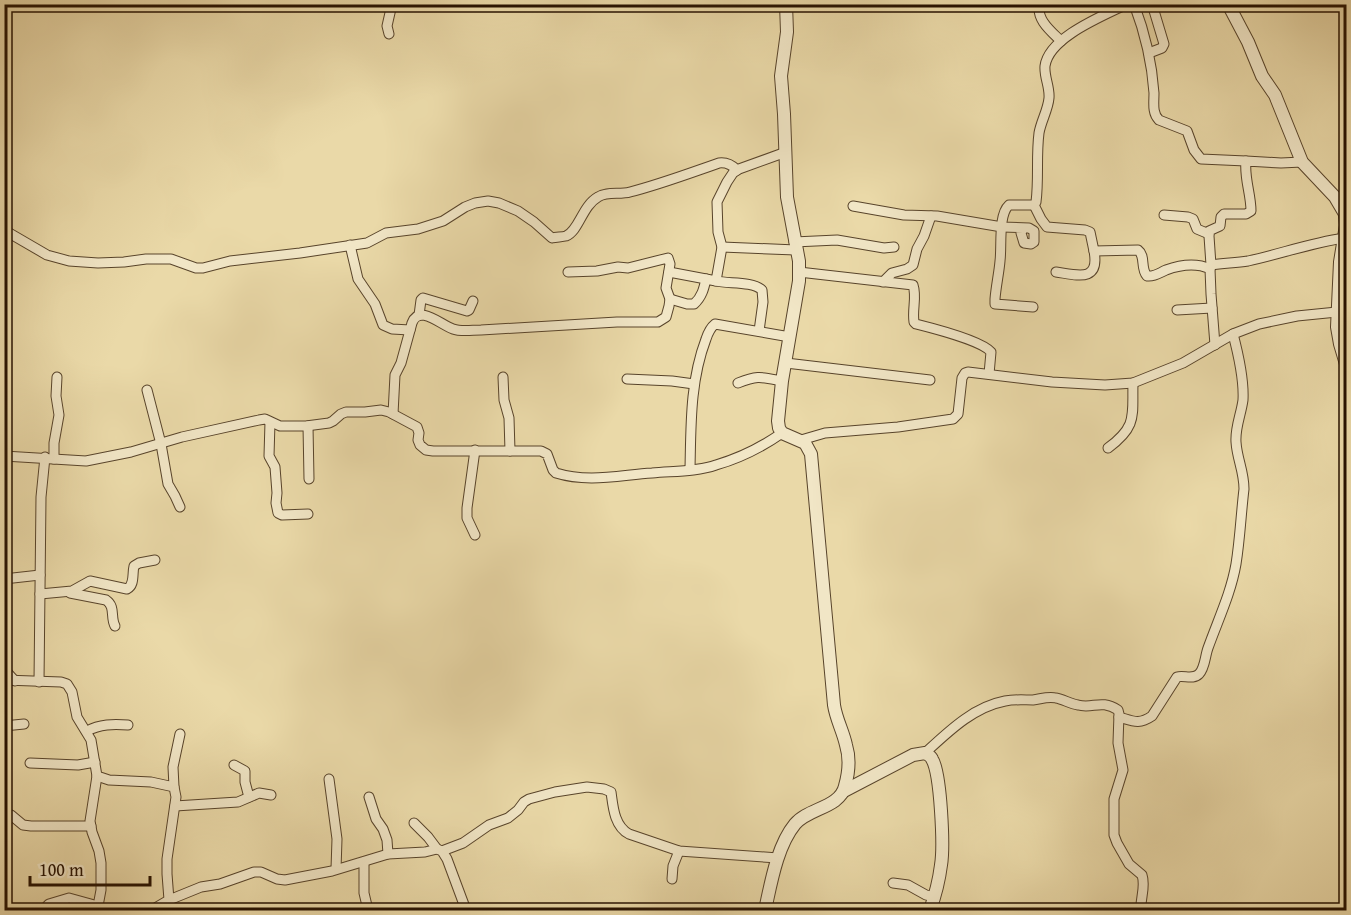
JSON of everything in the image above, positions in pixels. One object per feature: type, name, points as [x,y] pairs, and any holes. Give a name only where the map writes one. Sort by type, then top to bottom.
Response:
[{"type":"street","points":[[389,34],[387,26],[392,4]]},
{"type":"street","points":[[786,4],[787,32],[781,72],[787,197],[799,272],[798,292],[782,381],[778,421],[782,433],[801,440],[807,445],[811,454],[834,705],[848,755],[844,791]]},
{"type":"street","points":[[1040,4],[1038,10],[1040,15],[1061,41]]},
{"type":"street","points":[[1056,272],[1085,276],[1091,273],[1094,266],[1094,251],[1090,232],[1047,227],[1034,205],[1037,191],[1040,132],[1049,98],[1045,67],[1047,58],[1061,41],[1084,25],[1127,4]]},
{"type":"street","points":[[1134,4],[1149,53],[1154,112],[1159,120],[1187,131],[1194,150],[1201,159],[1302,162]]},
{"type":"street","points":[[1149,53],[1162,48],[1164,44],[1152,4]]},
{"type":"street","points":[[1228,4],[1248,42],[1262,76],[1275,95],[1302,162],[1335,196],[1346,213],[1337,312],[1338,336],[1347,364]]},
{"type":"street","points":[[670,299],[694,304],[711,280],[722,247],[718,232],[717,202],[733,173],[786,152]]},
{"type":"street","points":[[1215,345],[1209,231],[1220,226],[1221,217],[1224,214],[1246,214],[1251,211],[1246,161]]},
{"type":"street","points":[[4,230],[46,255],[69,261],[98,263],[171,259],[196,268],[230,261],[367,243],[387,233],[418,229],[443,221],[465,207],[488,201],[518,211],[552,238],[565,236],[571,233],[584,211],[600,195],[627,193],[719,163],[730,164],[737,170]]},
{"type":"street","points":[[1033,308],[995,304],[994,299],[1005,210],[1009,205],[1034,205]]},
{"type":"street","points":[[853,206],[904,215],[931,216],[1023,228]]},
{"type":"street","points":[[1164,215],[1192,218],[1197,229],[1209,234]]},
{"type":"street","points":[[883,282],[892,273],[913,265],[931,216]]},
{"type":"street","points":[[1094,251],[1138,250],[1142,255],[1144,273],[1150,277],[1189,266],[1211,267],[1249,261],[1344,238]]},
{"type":"street","points":[[722,247],[795,246],[837,240],[884,248],[894,247]]},
{"type":"street","points":[[350,245],[358,279],[375,303],[382,325],[392,329],[410,330]]},
{"type":"street","points":[[393,414],[395,375],[401,363],[414,317],[419,315],[426,315],[452,329],[461,330],[658,322],[666,317],[670,299],[666,288],[670,264],[666,257],[627,268],[568,272]]},
{"type":"street","points":[[669,272],[758,287],[762,290],[763,302],[759,332]]},
{"type":"street","points":[[799,272],[913,285],[914,322],[986,346],[991,352],[989,374]]},
{"type":"street","points":[[419,315],[423,298],[467,311],[473,301]]},
{"type":"street","points":[[1177,310],[1212,308]]},
{"type":"street","points":[[801,440],[825,433],[898,427],[953,419],[958,414],[962,378],[968,372],[1052,382],[1105,385],[1133,383],[1183,363],[1233,334],[1258,324],[1337,312]]},
{"type":"street","points":[[690,470],[691,407],[694,384],[702,349],[713,325],[790,337]]},
{"type":"street","points":[[1119,717],[1138,722],[1147,719],[1152,716],[1177,677],[1190,678],[1200,674],[1229,591],[1236,564],[1244,477],[1236,442],[1236,430],[1243,396],[1233,334]]},
{"type":"street","points":[[786,363],[930,380]]},
{"type":"street","points":[[738,384],[759,376],[782,381]]},
{"type":"street","points":[[39,682],[41,497],[59,415],[56,396],[57,377]]},
{"type":"street","points":[[503,377],[504,400],[509,418],[510,451]]},
{"type":"street","points":[[627,379],[694,384]]},
{"type":"street","points":[[1108,448],[1125,432],[1131,421],[1133,383]]},
{"type":"street","points":[[147,390],[161,444],[168,484],[180,507]]},
{"type":"street","points":[[4,456],[86,461],[259,420],[280,426],[308,426],[329,423],[346,412],[377,410],[393,414],[417,427],[420,445],[426,450],[544,452],[556,473],[591,478],[613,478],[718,465],[757,449],[782,433]]},
{"type":"street","points":[[270,422],[269,456],[276,467],[278,513],[282,515],[308,514]]},
{"type":"street","points":[[308,426],[309,479]]},
{"type":"street","points":[[475,450],[467,508],[467,518],[475,535]]},
{"type":"street","points":[[40,594],[72,591],[90,581],[127,589],[132,586],[134,566],[155,560]]},
{"type":"street","points":[[4,579],[40,575]]},
{"type":"street","points":[[68,592],[106,600],[113,610],[115,626]]},
{"type":"street","points":[[4,669],[15,681]]},
{"type":"street","points":[[4,680],[67,684],[72,692],[77,717],[92,740],[97,776],[90,813],[91,826],[101,863],[99,908],[69,898],[49,904],[45,910]]},
{"type":"street","points":[[765,910],[778,858],[792,828],[799,820],[828,804],[844,791],[913,755],[925,753],[958,724],[988,705],[1004,701],[1055,697],[1077,705],[1099,704],[1118,710],[1118,743],[1123,770],[1114,799],[1114,835],[1130,864],[1142,874],[1144,891],[1141,910]]},
{"type":"street","points":[[4,726],[24,724]]},
{"type":"street","points":[[87,731],[104,725],[128,725]]},
{"type":"street","points":[[169,900],[167,859],[176,797],[174,760],[180,734]]},
{"type":"street","points":[[925,753],[932,759],[936,770],[942,828],[942,863],[930,910]]},
{"type":"street","points":[[30,763],[78,765],[95,762]]},
{"type":"street","points":[[234,765],[245,771],[249,797]]},
{"type":"street","points":[[97,776],[109,780],[151,782],[174,787]]},
{"type":"street","points":[[329,779],[337,838],[336,869]]},
{"type":"street","points":[[155,910],[169,900],[201,887],[219,884],[254,872],[285,880],[388,855],[440,850],[463,843],[489,825],[508,818],[524,802],[555,792],[587,787],[611,792],[615,814],[625,832],[679,851],[778,858]]},
{"type":"street","points":[[175,806],[238,802],[259,793],[271,795]]},
{"type":"street","points":[[369,797],[376,819],[387,840],[388,855]]},
{"type":"street","points":[[11,815],[23,825],[91,826]]},
{"type":"street","points":[[414,823],[447,859],[466,910]]},
{"type":"street","points":[[672,879],[673,866],[679,851]]},
{"type":"street","points":[[364,862],[364,893],[368,910]]},
{"type":"street","points":[[893,883],[908,885],[921,893],[934,897]]}]
